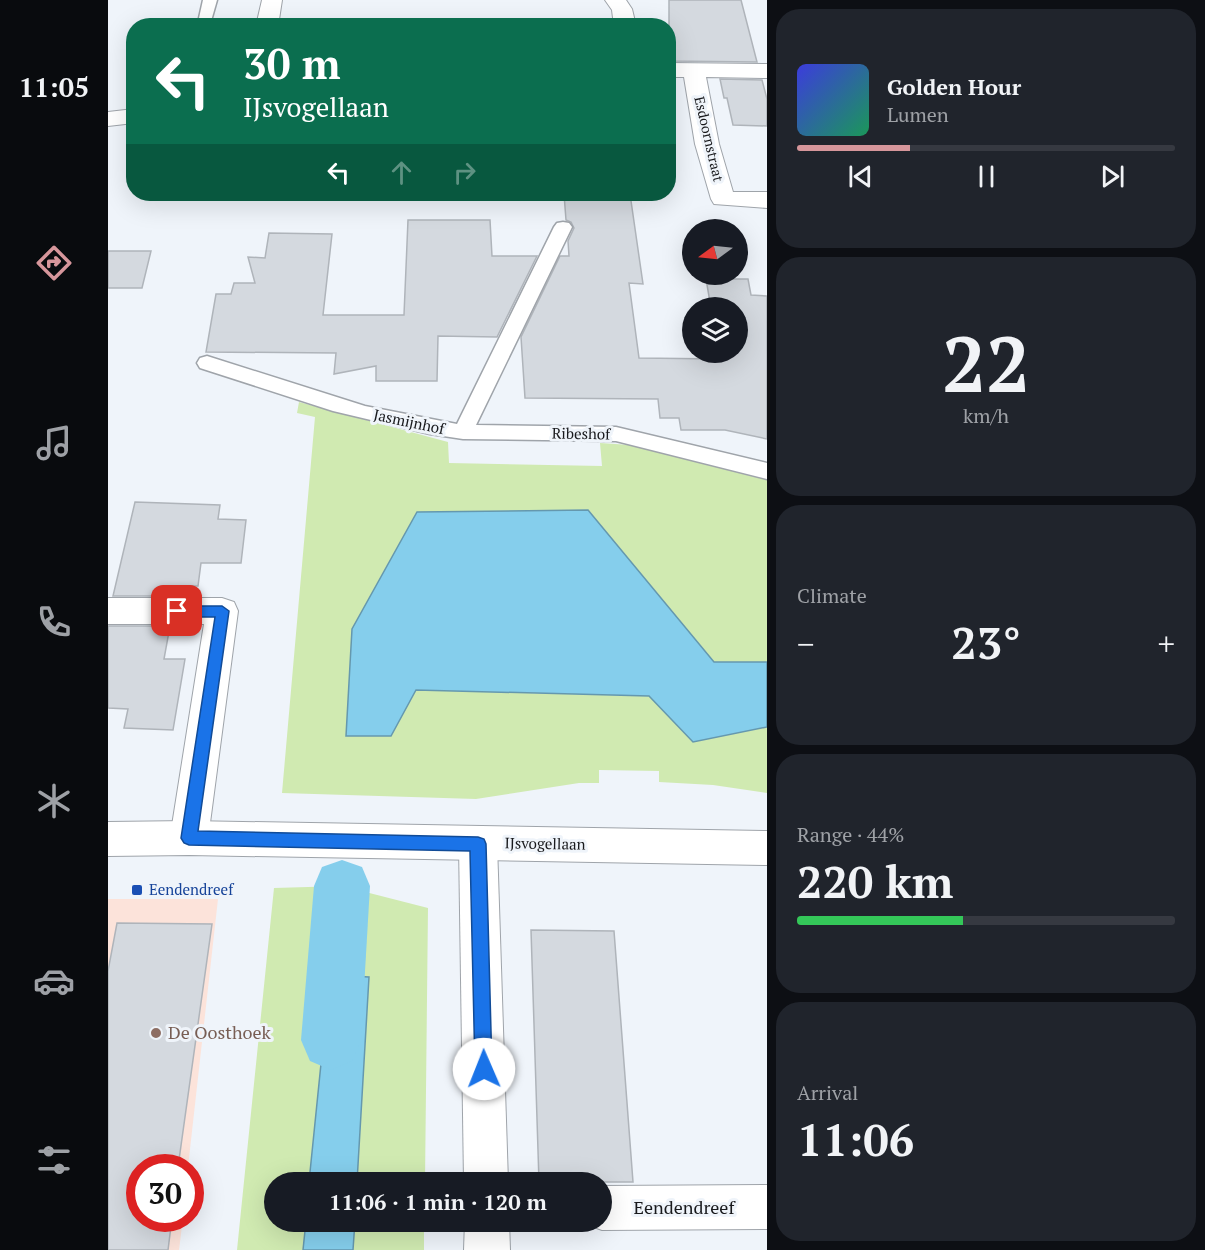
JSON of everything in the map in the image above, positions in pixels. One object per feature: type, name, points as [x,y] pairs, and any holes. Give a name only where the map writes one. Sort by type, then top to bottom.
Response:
[{"type":"street","points":[[269,18],[272,0]]},
{"type":"street","points":[[615,0],[622,9],[624,18]]},
{"type":"street","points":[[676,70],[767,71]]},
{"type":"street","name":"Esdoornstraat","points":[[694,71],[707,144],[723,199],[767,200]]},
{"type":"street","points":[[108,118],[126,117]]},
{"type":"street","points":[[108,611],[222,611],[189,838]]},
{"type":"street","name":"IJsvogellaan","points":[[108,839],[189,838],[767,848]]},
{"type":"street","points":[[478,844],[486,1172]]},
{"type":"street","name":"Eendendreef","points":[[612,1209],[767,1207]]},
{"type":"street","points":[[487,1232],[487,1250]]},
{"type":"lane","points":[[206,18],[210,0]]},
{"type":"lane","name":"Jasmijnhof","points":[[207,363],[312,397],[421,428],[463,432],[563,227]]},
{"type":"lane","name":"Ribeshof","points":[[463,432],[616,434],[767,471]]},
{"type":"shaded area","name":"De Oosthoek","points":[[108,899],[218,899],[189,1154],[126,1154],[126,1232],[181,1232],[179,1250],[108,1250]]},
{"type":"green space","points":[[299,402],[448,442],[449,463],[602,466],[600,443],[630,445],[767,480],[767,662],[714,662],[588,510],[346,736],[391,736],[415,690],[649,696],[693,742],[767,727],[767,793],[713,785],[659,782],[659,771],[599,770],[599,783],[579,783],[476,799],[282,793],[315,417],[297,413]]},
{"type":"green space","points":[[342,886],[428,908],[425,1172],[358,1172],[369,977],[331,975],[310,1172],[264,1172],[264,1232],[305,1232],[303,1250],[237,1250],[274,888]]},
{"type":"green space","points":[[354,1232],[424,1232],[424,1250],[353,1250]]},
{"type":"water","points":[[588,510],[714,662],[767,662],[767,727],[693,742],[649,696],[416,690],[391,736],[346,736],[352,629],[417,512]]},
{"type":"water","points":[[330,975],[369,977],[358,1172],[310,1172]]},
{"type":"water","points":[[305,1232],[354,1232],[353,1250],[303,1250]]},
{"type":"building","points":[[669,0],[741,0],[757,62],[676,61],[676,18],[669,18]]},
{"type":"building","points":[[720,79],[762,80],[767,99],[767,126],[733,125]]},
{"type":"building","points":[[565,201],[631,201],[643,284],[629,283],[639,358],[682,359],[682,363],[748,363],[748,297],[709,297],[707,285],[748,285],[748,279],[751,295],[767,296],[767,439],[725,430],[681,430],[679,418],[660,418],[658,399],[525,398],[521,337],[560,256],[569,256],[568,241],[574,228],[571,222],[566,220]]},
{"type":"building","points":[[408,220],[490,220],[492,256],[537,256],[497,337],[438,336],[437,381],[376,381],[376,366],[334,374],[336,353],[206,352],[216,294],[231,294],[234,283],[255,283],[248,257],[265,258],[269,233],[332,234],[323,315],[404,315]]},
{"type":"building","points":[[108,251],[151,251],[142,288],[108,288]]},
{"type":"building","points":[[135,502],[220,505],[218,519],[246,520],[241,563],[201,563],[198,586],[177,586],[175,596],[113,596]]},
{"type":"building","points":[[108,626],[170,626],[164,659],[185,659],[173,730],[124,728],[128,709],[108,708]]},
{"type":"building","name":"De Oosthoek","points":[[117,923],[212,924],[180,1154],[126,1154],[126,1232],[170,1232],[168,1250],[108,1250],[108,971]]},
{"type":"building","points":[[531,930],[614,931],[633,1182],[612,1182],[612,1172],[539,1172]]},
{"type":"waterway","points":[[331,1040],[342,886]]},
{"type":"place","name":"Eendendreef","points":[[137,890]]},
{"type":"place","name":"De Oosthoek","points":[[156,1033]]},
{"type":"route","points":[[177,611],[222,611],[189,838],[478,844],[484,1069]]}]
